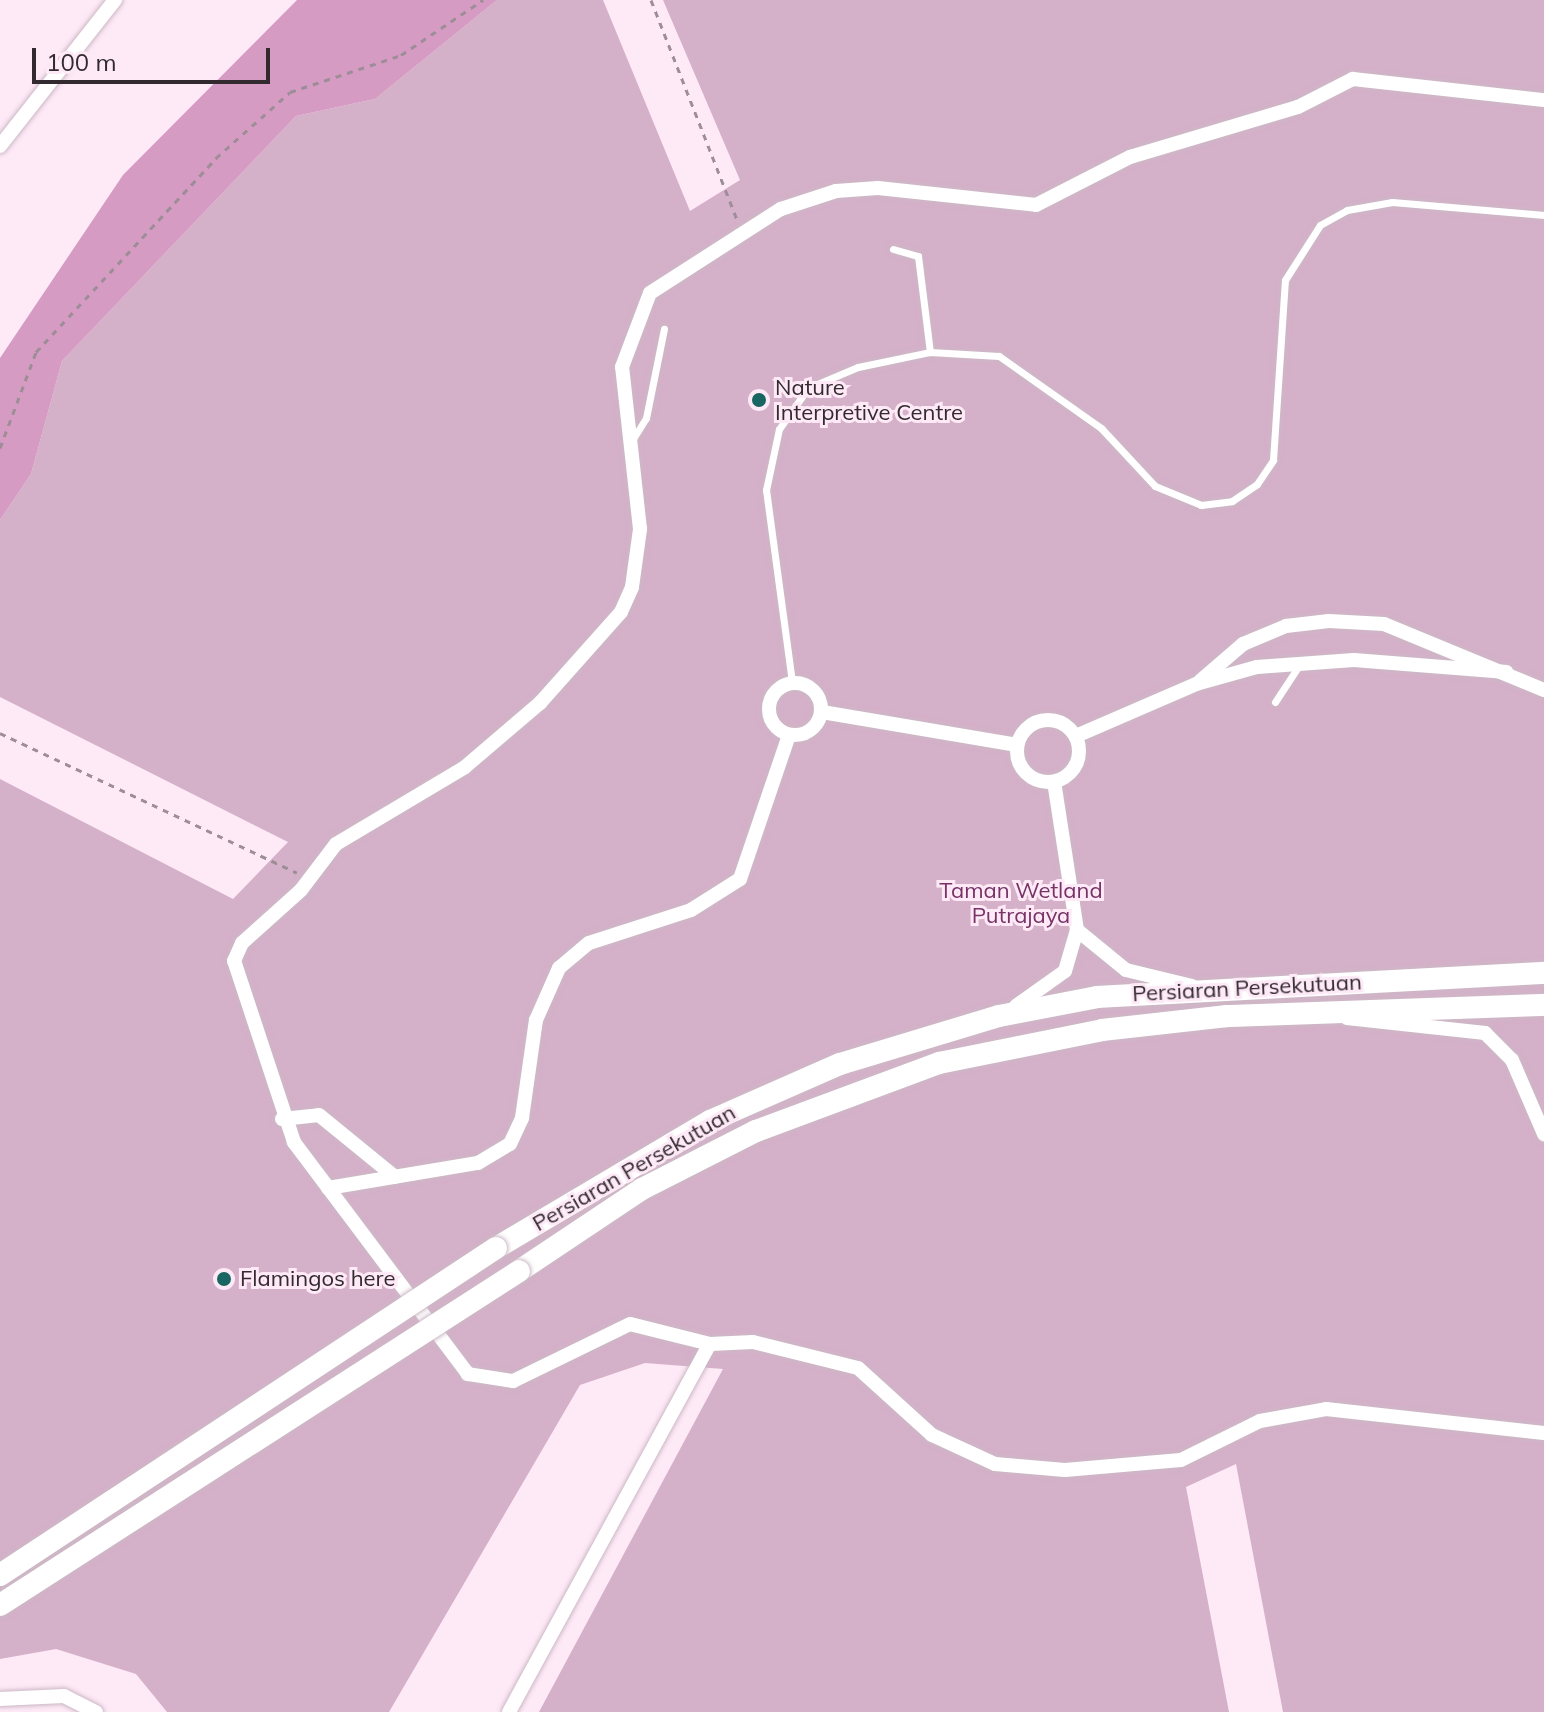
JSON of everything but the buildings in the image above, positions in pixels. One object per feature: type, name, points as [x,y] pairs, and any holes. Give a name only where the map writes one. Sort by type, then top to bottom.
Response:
[{"type":"main road","name":"Persiaran Persekutuan","points":[[0,1575],[496,1248],[710,1121],[840,1064],[999,1016],[1098,997],[1544,973]]},
{"type":"main road","name":"Persiaran Persekutuan","points":[[0,1605],[642,1189],[847,1092],[939,1063],[1102,1030],[1327,1012],[1544,1005]]},
{"type":"street","points":[[0,146],[115,0]]},
{"type":"street","points":[[1544,100],[1353,79],[1298,107],[1130,157],[1036,205],[878,188],[836,191],[742,232],[662,280],[640,310],[622,367],[638,559],[632,587],[606,634],[465,767],[336,844],[310,879],[242,943],[234,961],[282,1119],[328,1188],[480,1380],[533,1375],[630,1324],[710,1344],[753,1342],[858,1368],[932,1435],[995,1464],[1065,1470],[1181,1460],[1260,1421],[1326,1409],[1544,1433]]},
{"type":"street","points":[[1196,684],[1243,644],[1286,626],[1329,621],[1384,624],[1507,672],[1544,690]]},
{"type":"street","points":[[1076,736],[1196,684],[1302,661],[1507,672]]},
{"type":"street","points":[[792,682],[814,690],[822,712],[811,731],[789,735],[778,730],[769,708],[792,682]]},
{"type":"street","points":[[822,712],[1017,745]]},
{"type":"street","points":[[1017,745],[1043,719],[1076,736]]},
{"type":"street","points":[[328,1188],[478,1163],[510,1144],[522,1118],[536,1020],[559,968],[589,943],[691,910],[740,879],[789,735]]},
{"type":"street","points":[[1054,782],[1076,765],[1076,736]]},
{"type":"street","points":[[1017,745],[1026,773],[1054,782]]},
{"type":"street","points":[[999,1016],[1051,987],[1077,930],[1054,782]]},
{"type":"street","points":[[1077,930],[1126,970],[1208,990]]},
{"type":"street","points":[[1327,1012],[1391,1027],[1485,1033],[1512,1060],[1544,1134]]},
{"type":"street","points":[[282,1119],[319,1115],[395,1177]]},
{"type":"street","points":[[509,1712],[710,1344]]},
{"type":"street","points":[[0,1699],[64,1696],[96,1712]]},
{"type":"lane","points":[[792,682],[767,523],[779,429],[808,388],[829,375],[930,352],[980,353],[1018,364],[1101,428],[1155,486],[1201,505],[1232,501],[1257,484],[1273,460],[1285,280],[1298,249],[1320,225],[1347,210],[1392,202],[1544,215]]},
{"type":"lane","points":[[893,249],[918,256],[930,352]]},
{"type":"lane","points":[[628,447],[646,418],[664,329]]},
{"type":"lane","points":[[1275,702],[1302,661]]},
{"type":"path","points":[[0,448],[36,352],[216,158],[290,92],[401,55],[483,0]]},
{"type":"path","points":[[651,0],[742,232]]},
{"type":"path","points":[[0,733],[310,879]]},
{"type":"green space","name":"Taman Wetland Putrajaya","points":[[497,0],[603,0],[690,211],[740,180],[663,0],[1544,0],[1544,1712],[1283,1712],[1236,1464],[1186,1487],[1229,1712],[539,1712],[723,1369],[645,1363],[580,1385],[389,1712],[167,1712],[136,1674],[56,1649],[0,1659],[0,779],[233,899],[288,842],[0,697],[0,520],[31,474],[62,361],[296,116],[375,99]]},
{"type":"shaded area","points":[[297,0],[497,0],[375,99],[296,116],[62,361],[31,474],[0,520],[0,358],[123,175]]},
{"type":"place","name":"Nature Interpretive Centre","points":[[759,400]]},
{"type":"place","name":"Flamingos here","points":[[224,1279]]}]
